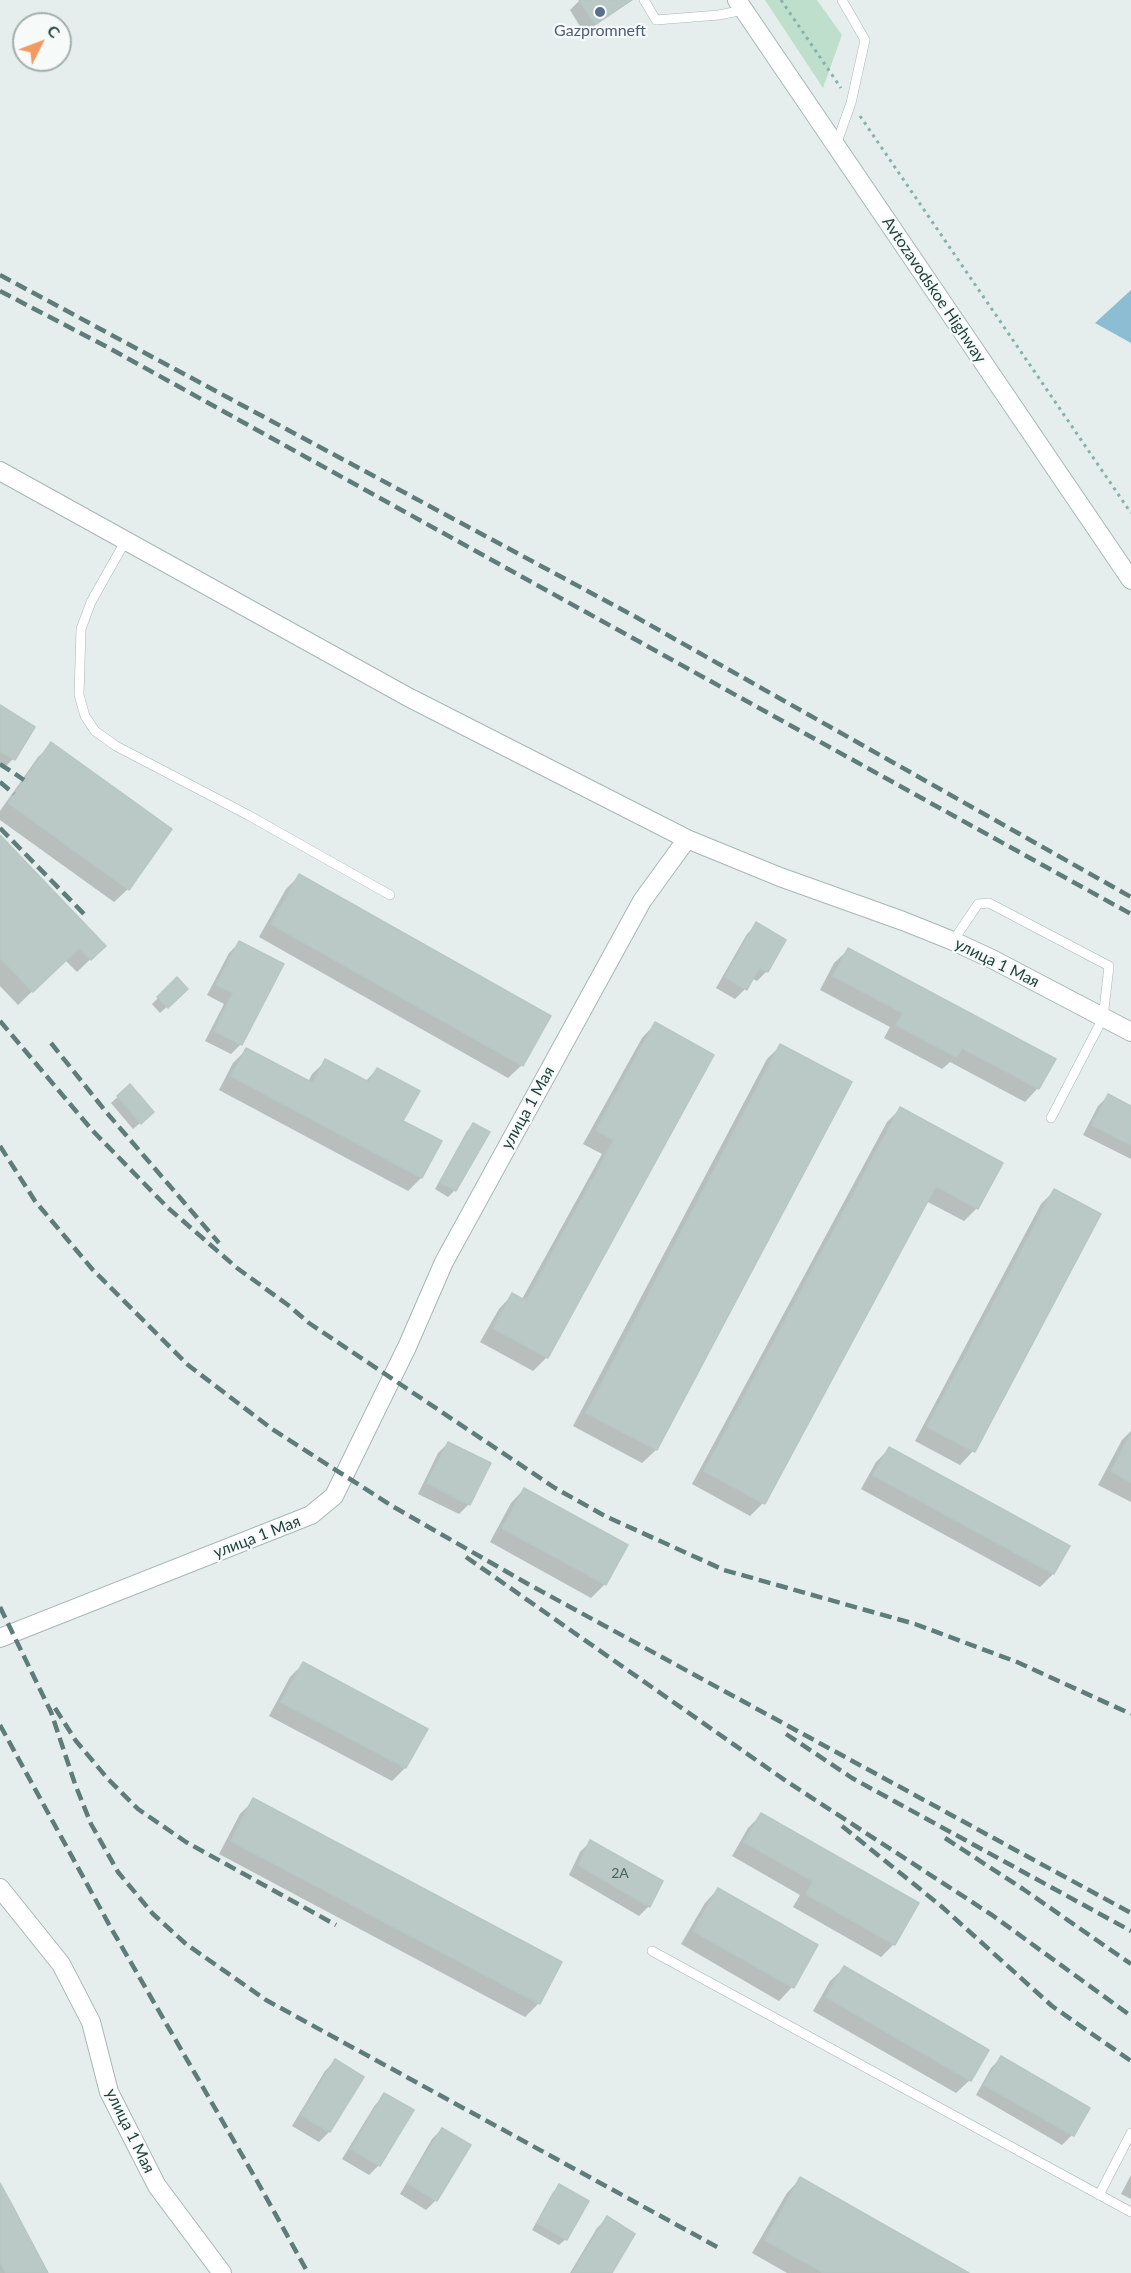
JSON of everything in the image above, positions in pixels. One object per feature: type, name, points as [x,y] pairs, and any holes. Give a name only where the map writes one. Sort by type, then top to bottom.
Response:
[{"type":"street","name":"Avtozavodskoe Highway","points":[[740,5],[1131,580]]},
{"type":"street","points":[[0,471],[408,697],[687,839]]},
{"type":"street","name":"улица 1 Мая","points":[[0,1638],[311,1515],[334,1496],[407,1347],[444,1262],[642,901],[687,839],[780,877],[953,941],[1131,1032]]},
{"type":"street","name":"улица 1 Мая","points":[[0,1888],[61,1964],[91,2022],[109,2091],[157,2186],[222,2273]]},
{"type":"lane","points":[[644,0],[657,20],[719,15],[740,5]]},
{"type":"lane","points":[[836,146],[851,103],[865,40],[842,0]]},
{"type":"lane","points":[[126,540],[91,602],[81,629],[79,695],[85,716],[95,731],[116,746],[248,815],[390,895]]},
{"type":"lane","points":[[953,941],[978,904],[989,903],[1109,966],[1103,1018],[1051,1118]]},
{"type":"lane","points":[[652,1951],[1131,2212]]},
{"type":"lane","points":[[1099,2195],[1131,2133]]},
{"type":"path","points":[[782,0],[1131,513]]},
{"type":"green space","points":[[765,0],[817,0],[842,35],[823,88]]},
{"type":"water","points":[[1131,290],[1131,343],[1095,323]]},
{"type":"building","name":"Gazpromneft","points":[[579,0],[631,0],[595,24]]},
{"type":"building","points":[[0,705],[35,727],[15,760],[0,751]]},
{"type":"building","points":[[51,742],[172,829],[129,890],[8,803]]},
{"type":"building","points":[[0,835],[106,946],[91,960],[79,948],[33,992],[0,958]]},
{"type":"building","points":[[299,874],[551,1016],[523,1066],[271,924]]},
{"type":"building","points":[[756,922],[786,940],[768,972],[759,968],[747,990],[725,977]]},
{"type":"building","points":[[239,941],[284,964],[242,1045],[214,1031],[233,993],[216,985]]},
{"type":"building","points":[[848,948],[1056,1059],[1039,1089],[962,1048],[957,1057],[896,1025],[903,1013],[833,976]]},
{"type":"building","points":[[177,977],[188,989],[168,1008],[157,997]]},
{"type":"building","points":[[655,1022],[714,1055],[548,1358],[493,1328],[512,1293],[526,1301],[614,1140],[596,1130]]},
{"type":"building","points":[[780,1044],[852,1082],[657,1450],[586,1413]]},
{"type":"building","points":[[246,1048],[313,1083],[325,1059],[369,1082],[377,1068],[420,1091],[403,1121],[442,1141],[422,1178],[231,1076]]},
{"type":"building","points":[[130,1084],[154,1112],[141,1124],[117,1096]]},
{"type":"building","points":[[1108,1094],[1131,1106],[1131,1145],[1092,1125]]},
{"type":"building","points":[[900,1107],[1003,1163],[978,1209],[936,1186],[765,1504],[704,1471]]},
{"type":"building","points":[[473,1123],[490,1132],[456,1191],[440,1182]]},
{"type":"building","points":[[1054,1189],[1101,1214],[975,1452],[927,1427]]},
{"type":"building","points":[[1131,1433],[1131,1482],[1111,1471]]},
{"type":"building","points":[[448,1442],[491,1463],[470,1505],[427,1483]]},
{"type":"building","points":[[889,1447],[1070,1546],[1054,1574],[873,1475]]},
{"type":"building","points":[[524,1488],[628,1545],[606,1585],[502,1528]]},
{"type":"building","points":[[303,1662],[428,1729],[406,1768],[281,1702]]},
{"type":"building","points":[[253,1798],[562,1962],[540,2004],[231,1841]]},
{"type":"building","points":[[761,1813],[919,1903],[895,1945],[806,1894],[813,1881],[744,1842]]},
{"type":"building","points":[[590,1840],[663,1881],[650,1907],[578,1865]]},
{"type":"building","points":[[718,1888],[818,1945],[794,1988],[693,1931]]},
{"type":"building","points":[[844,1966],[989,2050],[971,2081],[826,1997]]},
{"type":"building","points":[[1001,2056],[1090,2108],[1074,2136],[984,2085]]},
{"type":"building","points":[[335,2059],[364,2077],[330,2132],[301,2115]]},
{"type":"building","points":[[384,2093],[414,2110],[380,2166],[351,2149]]},
{"type":"building","points":[[442,2128],[471,2145],[437,2201],[408,2183]]},
{"type":"building","points":[[800,2177],[969,2273],[824,2273],[765,2240]]},
{"type":"building","points":[[0,2183],[48,2273],[6,2273],[0,2261]]},
{"type":"building","points":[[559,2184],[589,2201],[567,2240],[537,2223]]},
{"type":"building","points":[[607,2216],[635,2234],[612,2273],[573,2272]]},
{"type":"railway","points":[[0,275],[634,616],[1131,897]]},
{"type":"railway","points":[[0,291],[109,348],[1131,914]]},
{"type":"railway","points":[[0,764],[24,780]]},
{"type":"railway","points":[[0,782],[14,794]]},
{"type":"railway","points":[[0,828],[87,917]]},
{"type":"railway","points":[[0,1021],[92,1130],[167,1207],[237,1268],[309,1323],[555,1488],[605,1516],[724,1570],[915,1624],[1017,1662],[1131,1714]]},
{"type":"railway","points":[[51,1043],[107,1113],[219,1243]]},
{"type":"railway","points":[[0,1146],[35,1201],[93,1270],[188,1365],[272,1429],[392,1506],[528,1584],[1131,1913]]},
{"type":"railway","points":[[466,1557],[786,1781],[992,1915],[1131,2016]]},
{"type":"railway","points":[[0,1607],[51,1712],[91,1824],[118,1872],[153,1914],[186,1944],[266,2000],[719,2248]]},
{"type":"railway","points":[[55,1708],[76,1741],[108,1779],[138,1809],[186,1842],[336,1925]]},
{"type":"railway","points":[[0,1725],[111,1928],[308,2273]]},
{"type":"railway","points":[[786,1734],[852,1778],[1131,1931]]},
{"type":"railway","points":[[842,1826],[941,1906],[1052,2006],[1131,2061]]},
{"type":"railway","points":[[945,1838],[1131,1964]]},
{"type":"place","name":"Gazpromneft","points":[[600,12]]}]
